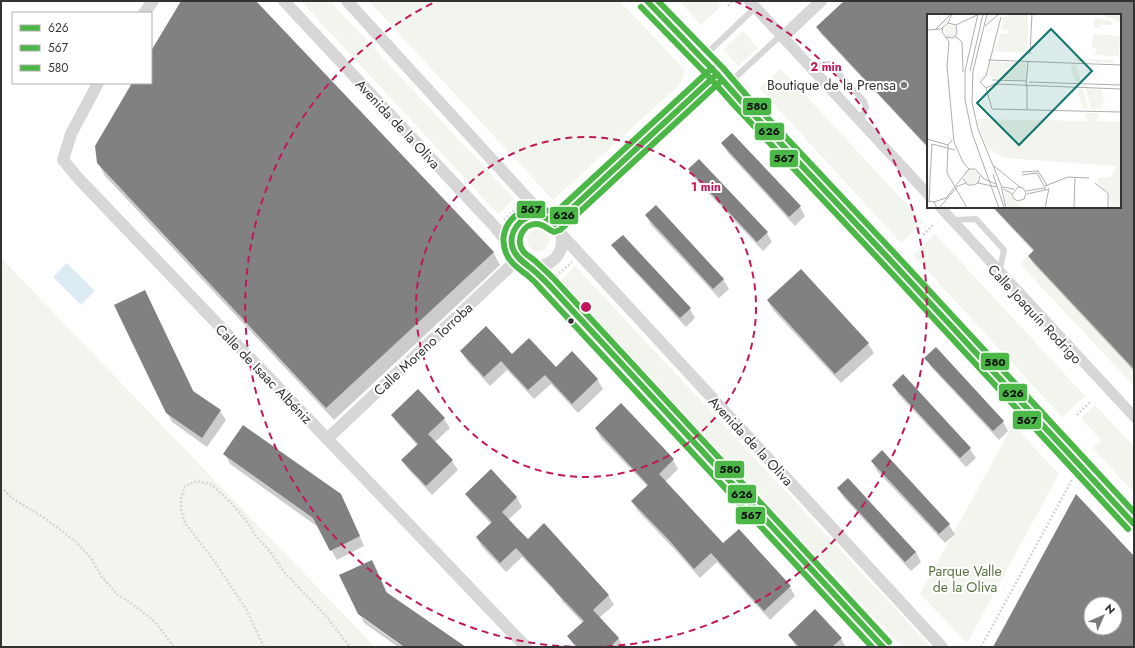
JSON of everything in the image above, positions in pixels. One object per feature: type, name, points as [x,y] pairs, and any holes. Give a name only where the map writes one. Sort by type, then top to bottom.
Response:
[{"type":"street","points":[[145,12],[153,1]]},
{"type":"street","name":"Avenida de la Oliva","points":[[284,1],[512,248]]},
{"type":"street","name":"Avenida de la Oliva","points":[[347,1],[942,647]]},
{"type":"street","points":[[647,1],[893,263],[1134,524]]},
{"type":"street","points":[[781,34],[813,1]]},
{"type":"street","points":[[781,34],[821,1]]},
{"type":"street","points":[[554,225],[717,74]]},
{"type":"street","name":"Calle de Isaac Albéniz","points":[[97,84],[70,134],[63,160],[78,178],[326,439],[526,647]]},
{"type":"street","points":[[528,266],[542,266],[555,260],[562,248],[554,225],[532,216],[520,222],[512,234],[512,248],[518,259],[548,284],[883,647]]},
{"type":"street","name":"Calle Moreno Torroba","points":[[326,439],[518,259]]},
{"type":"lane","points":[[746,1],[756,8],[813,67],[927,190]]},
{"type":"lane","points":[[752,1],[756,8]]},
{"type":"lane","points":[[702,58],[756,8]]},
{"type":"lane","points":[[727,85],[781,34]]},
{"type":"lane","points":[[781,34],[927,197]]},
{"type":"lane","points":[[813,67],[830,64],[864,101],[866,108],[861,118]]},
{"type":"lane","name":"Calle Joaquín Rodrigo","points":[[938,208],[1134,420]]},
{"type":"lane","name":"Calle Joaquín Rodrigo","points":[[944,208],[1134,413]]},
{"type":"lane","points":[[954,220],[976,219],[1004,250],[1000,269]]},
{"type":"path","points":[[728,6],[732,1]]},
{"type":"path","points":[[501,222],[520,205]]},
{"type":"path","points":[[923,234],[933,225]]},
{"type":"path","points":[[548,284],[580,255]]},
{"type":"path","points":[[1077,415],[1091,401]]},
{"type":"path","points":[[981,647],[1074,478]]},
{"type":"path","points":[[264,647],[246,609],[213,559],[186,523],[181,510],[181,498],[185,486],[190,483],[197,481],[212,485],[231,503],[255,535],[272,554],[284,572],[326,616],[350,647]]},
{"type":"path","points":[[1,486],[12,498],[46,519],[75,540],[91,558],[102,577],[117,594],[155,622],[174,647]]},
{"type":"green space","points":[[301,1],[330,1],[514,199],[498,214]]},
{"type":"green space","points":[[369,1],[620,1],[685,70],[681,83],[553,200]]},
{"type":"green space","points":[[679,1],[716,1],[721,6],[701,25]]},
{"type":"green space","points":[[743,31],[758,48],[738,66],[723,49]]},
{"type":"green space","points":[[781,69],[923,222],[901,243],[759,88]]},
{"type":"green space","points":[[538,229],[546,232],[549,240],[546,248],[538,251],[530,248],[527,240],[530,232]]},
{"type":"green space","points":[[935,234],[1085,396],[1062,417],[913,255]]},
{"type":"green space","points":[[1028,256],[1134,369],[1134,386],[1020,264]]},
{"type":"green space","points":[[1,258],[375,647],[1,647]]},
{"type":"green space","points":[[575,266],[931,647],[902,647],[560,281]]},
{"type":"green space","points":[[1095,405],[1134,447],[1134,493],[1093,448],[1101,440],[1081,418]]},
{"type":"green space","name":"Parque Valle de la Oliva","points":[[1013,425],[1059,474],[967,643],[920,594]]},
{"type":"shaded area","points":[[67,263],[95,291],[81,305],[53,277]]},
{"type":"building","points":[[181,1],[256,1],[494,252],[326,408],[97,163],[95,146],[131,84],[152,84],[152,49]]},
{"type":"building","points":[[844,1],[1134,1],[1134,369],[1028,256],[1034,250],[994,208],[1121,208],[1121,14],[927,14],[927,146],[816,27]]},
{"type":"building","points":[[732,133],[801,206],[789,217],[721,143]]},
{"type":"building","points":[[699,159],[768,232],[757,242],[688,169]]},
{"type":"building","points":[[656,205],[724,279],[713,289],[645,215]]},
{"type":"building","points":[[623,235],[691,308],[680,318],[611,245]]},
{"type":"building","points":[[801,269],[869,343],[835,374],[767,300]]},
{"type":"building","points":[[145,290],[193,391],[221,410],[202,438],[166,413],[114,305]]},
{"type":"building","points":[[486,326],[512,354],[529,338],[556,367],[572,351],[598,379],[572,404],[545,375],[528,390],[501,361],[484,377],[460,351]]},
{"type":"building","points":[[936,347],[1004,421],[993,431],[924,358]]},
{"type":"building","points":[[903,374],[971,448],[960,458],[892,385]]},
{"type":"building","points":[[418,389],[445,418],[428,434],[453,460],[426,486],[401,460],[418,444],[391,415]]},
{"type":"building","points":[[621,403],[674,459],[659,474],[723,543],[739,529],[791,586],[764,611],[711,553],[694,569],[669,540],[631,501],[648,485],[595,428]]},
{"type":"building","points":[[243,425],[341,494],[360,536],[330,551],[313,518],[223,454]]},
{"type":"building","points":[[882,450],[950,524],[939,534],[871,461]]},
{"type":"building","points":[[491,469],[517,497],[502,512],[515,526],[528,539],[544,523],[609,595],[593,610],[619,638],[610,647],[577,647],[567,636],[584,621],[516,548],[500,563],[476,537],[492,522],[465,494]]},
{"type":"building","points":[[848,478],[916,552],[905,562],[837,488]]},
{"type":"building","points":[[1076,494],[1134,556],[1134,647],[993,647]]},
{"type":"building","points":[[372,560],[386,592],[466,647],[404,647],[358,614],[339,575]]},
{"type":"building","points":[[815,609],[842,638],[832,647],[799,647],[788,635]]},
{"type":"transit line","name":"626","points":[[647,1],[893,263],[1134,524]]},
{"type":"transit line","name":"580","points":[[658,1],[723,68],[747,96],[1134,512]]},
{"type":"transit line","name":"567","points":[[641,7],[711,79],[1128,529]]},
{"type":"transit line","name":"567","points":[[712,68],[554,214],[544,210],[533,209],[524,211],[515,216],[509,223],[505,232],[504,242],[506,253],[512,263],[536,284],[872,647]]},
{"type":"transit line","name":"626","points":[[717,74],[555,224],[541,216],[532,216],[521,221],[512,237],[513,249],[519,258],[548,284],[883,647]]},
{"type":"transit line","name":"580","points":[[722,80],[560,230],[554,232],[542,225],[537,224],[532,224],[524,229],[520,237],[521,247],[524,252],[554,279],[889,642]]},
{"type":"place","name":"Boutique de la Prensa","points":[[904,85]]}]
